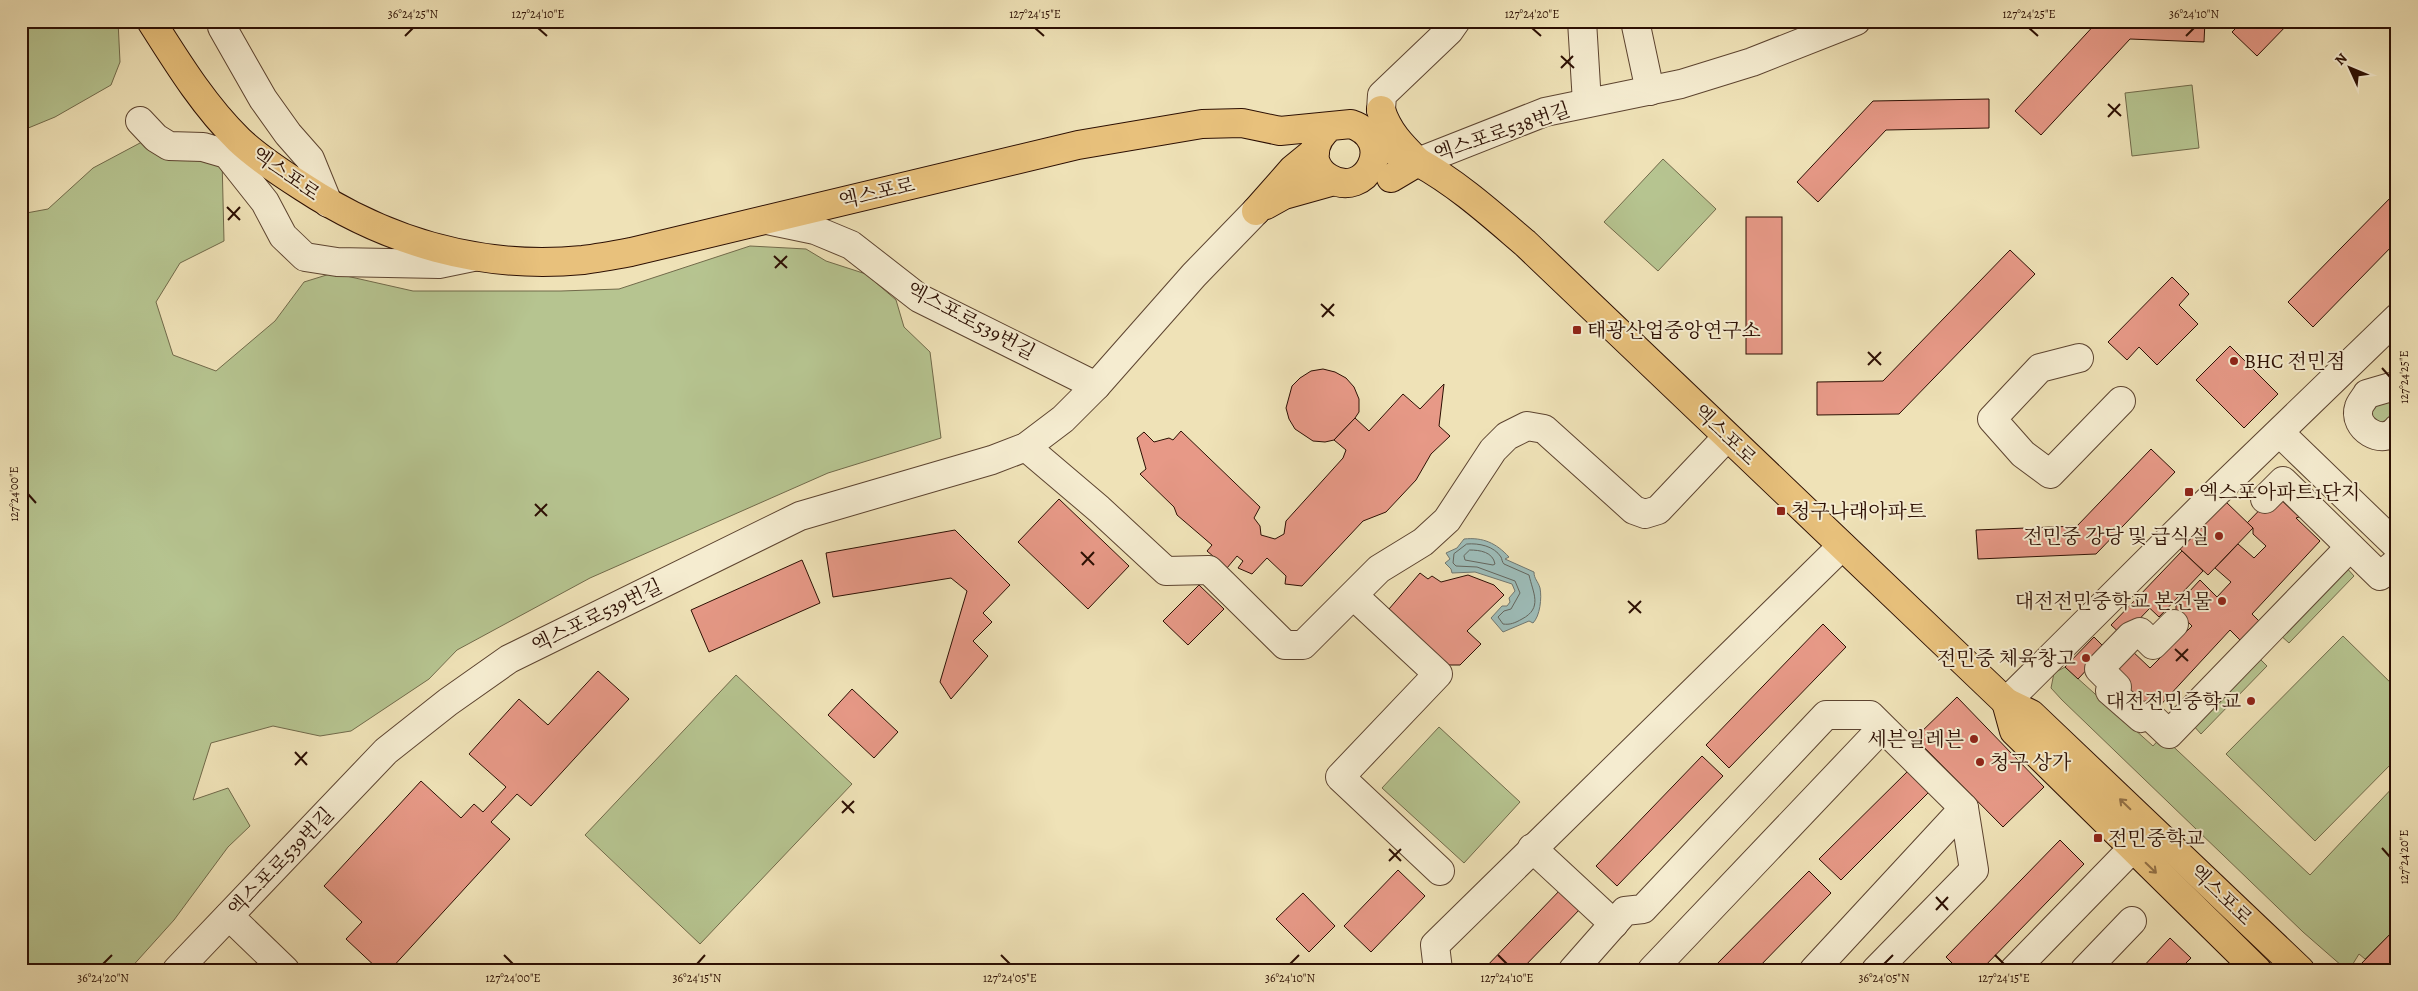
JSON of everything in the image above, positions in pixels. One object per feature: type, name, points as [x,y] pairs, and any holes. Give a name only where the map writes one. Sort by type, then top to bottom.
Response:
[{"type":"main road","name":"엑스포로","points":[[151,21],[184,72],[239,140],[270,165],[328,203],[366,223],[422,246],[473,256],[522,261],[582,260],[631,252],[1078,145],[1202,124],[1242,123],[1284,133],[1326,137]]},
{"type":"main road","points":[[1256,211],[1287,176],[1326,137],[1381,102]]},
{"type":"main road","points":[[1361,179],[1374,162],[1375,152],[1370,137],[1381,102]]},
{"type":"main road","points":[[1381,102],[1387,128],[1397,142],[1428,169]]},
{"type":"main road","points":[[1326,137],[1360,127],[1370,137],[1428,169]]},
{"type":"main road","points":[[1284,133],[1292,155],[1287,176]]},
{"type":"main road","points":[[1326,137],[1319,170],[1334,181],[1343,183],[1361,179],[1391,178],[1428,169]]},
{"type":"main road","name":"엑스포로","points":[[1428,169],[1476,201],[1525,243],[2006,702],[2031,714],[2300,970]]},
{"type":"main road","points":[[1256,211],[1284,195],[1334,181]]},
{"type":"main road","name":"엑스포로","points":[[2006,702],[2014,731],[2254,969]]},
{"type":"street","points":[[223,21],[222,27],[263,99],[310,159],[328,203]]},
{"type":"street","points":[[1381,102],[1456,21]]},
{"type":"street","name":"엑스포로538번길","points":[[1582,21],[1587,103]]},
{"type":"street","points":[[1635,21],[1650,91]]},
{"type":"street","name":"엑스포로538번길","points":[[1428,169],[1545,112],[1650,91],[1752,62],[1856,21]]},
{"type":"street","name":"엑스포로","points":[[140,121],[156,138],[169,146],[203,147],[226,154],[266,202],[283,236],[305,257],[337,262],[439,264],[473,256]]},
{"type":"street","name":"엑스포로539번길","points":[[177,970],[386,751],[448,702],[509,659],[800,516],[992,460],[1026,447],[1063,419],[1096,386],[1194,275],[1256,211]]},
{"type":"street","name":"엑스포로539번길","points":[[768,220],[815,230],[851,245],[919,298],[1096,386]]},
{"type":"street","points":[[2006,702],[2211,498],[2397,318]]},
{"type":"street","points":[[2079,358],[2040,368],[1992,419],[2022,454],[2050,474],[2121,401]]},
{"type":"street","points":[[2395,386],[2374,390],[2367,394],[2359,407],[2358,415],[2360,423],[2371,434],[2386,436],[2394,433],[2397,429]]},
{"type":"street","points":[[1026,447],[1166,571],[1209,570],[1285,645],[1303,645],[1379,569],[1423,542],[1447,520],[1493,450],[1507,436],[1527,426],[1544,429],[1634,510],[1646,514],[1658,510],[1727,437]]},
{"type":"street","points":[[2280,433],[2397,546]]},
{"type":"street","points":[[2265,499],[2282,481],[2380,576],[2397,562]]},
{"type":"street","points":[[1438,970],[1435,945],[1842,546]]},
{"type":"street","points":[[2174,624],[2153,645],[2140,632],[2131,636],[2099,669],[2117,687],[2110,691],[2141,718],[2149,715],[2169,734],[2350,546]]},
{"type":"street","points":[[1354,596],[1438,674],[1340,778],[1440,871]]},
{"type":"street","points":[[1573,970],[1626,911],[1642,909],[1826,715],[1870,715],[1964,808],[1974,870],[1876,970]]},
{"type":"street","points":[[1652,970],[1882,728]]},
{"type":"street","points":[[1814,970],[1964,808]]},
{"type":"street","points":[[2014,970],[2131,848],[2149,826]]},
{"type":"street","points":[[1532,848],[1614,924]]},
{"type":"street","points":[[229,916],[285,970]]},
{"type":"street","points":[[2084,970],[2132,921]]},
{"type":"street","points":[[2254,969],[2274,946]]},
{"type":"green space","points":[[28,21],[118,21],[120,62],[111,85],[55,117],[21,131],[21,23]]},
{"type":"green space","points":[[2192,85],[2199,148],[2132,156],[2125,93]]},
{"type":"green space","points":[[155,135],[222,158],[224,241],[180,263],[156,302],[173,355],[216,371],[275,321],[304,282],[333,273],[413,291],[619,289],[750,246],[806,249],[826,261],[866,274],[896,300],[904,327],[930,352],[941,438],[828,473],[590,578],[457,650],[429,679],[351,731],[320,736],[273,726],[211,743],[193,800],[228,788],[250,826],[228,847],[174,920],[129,970],[21,970],[21,214],[48,209],[93,168]]},
{"type":"green space","points":[[1663,159],[1716,209],[1658,271],[1604,222]]},
{"type":"green space","points":[[2397,390],[2397,429],[2394,433],[2359,407]]},
{"type":"green space","points":[[2345,566],[2354,576],[2289,643],[2279,634]]},
{"type":"green space","points":[[2343,636],[2397,689],[2397,758],[2315,841],[2226,754]]},
{"type":"green space","points":[[2258,657],[2267,666],[2201,734],[2192,724]]},
{"type":"green space","points":[[2065,667],[2153,746],[2162,736],[2310,875],[2397,783],[2397,927],[2365,959],[2359,954],[2351,967],[2342,966],[2303,932],[2062,700],[2051,688],[2054,673]]},
{"type":"green space","points":[[736,675],[852,784],[700,944],[585,835]]},
{"type":"green space","points":[[1439,727],[1520,802],[1464,863],[1382,788]]},
{"type":"water","points":[[1464,539],[1477,539],[1489,542],[1509,557],[1505,559],[1534,572],[1541,597],[1539,611],[1533,623],[1529,621],[1503,632],[1491,618],[1502,606],[1507,606],[1510,602],[1509,598],[1515,591],[1512,584],[1475,572],[1452,573],[1445,563],[1450,559],[1446,553],[1457,548]]},
{"type":"building","points":[[2098,21],[2205,21],[2204,42],[2130,39],[2041,135],[2015,111]]},
{"type":"building","points":[[2243,21],[2291,21],[2257,56],[2232,32]]},
{"type":"building","points":[[1989,99],[1989,128],[1886,130],[1818,202],[1797,182],[1873,101]]},
{"type":"building","points":[[2397,191],[2397,241],[2313,327],[2288,302]]},
{"type":"building","points":[[1746,217],[1782,217],[1782,354],[1746,354]]},
{"type":"building","points":[[2010,250],[2035,274],[1899,414],[1817,415],[1817,382],[1883,381]]},
{"type":"building","points":[[2172,277],[2189,294],[2179,305],[2198,324],[2157,365],[2139,347],[2127,360],[2108,342]]},
{"type":"building","points":[[2230,346],[2278,394],[2244,428],[2196,380]]},
{"type":"building","points":[[1323,369],[1335,372],[1346,378],[1354,387],[1359,399],[1359,412],[1355,418],[1334,440],[1325,442],[1313,441],[1295,429],[1289,419],[1286,408],[1292,386],[1311,371]]},
{"type":"building","points":[[1444,384],[1439,426],[1450,436],[1431,454],[1416,480],[1386,512],[1363,521],[1302,586],[1285,584],[1286,576],[1267,558],[1252,574],[1238,568],[1243,561],[1237,556],[1227,568],[1207,551],[1212,545],[1177,515],[1174,507],[1140,474],[1146,469],[1137,438],[1144,432],[1154,442],[1169,438],[1173,440],[1181,431],[1260,507],[1254,518],[1260,526],[1261,535],[1275,539],[1284,534],[1286,521],[1343,458],[1346,450],[1334,440],[1355,418],[1369,431],[1403,394],[1420,409]]},
{"type":"building","points":[[2151,449],[2175,472],[2096,554],[1978,559],[1976,530],[2077,526]]},
{"type":"building","name":"대전전민중학교 본건물","points":[[2275,494],[2320,541],[2252,614],[2263,625],[2245,645],[2230,630],[2155,711],[2120,696],[2110,669],[2130,649],[2150,668],[2192,626],[2176,610],[2176,606],[2200,580],[2217,597],[2231,582],[2215,568],[2238,544],[2254,558],[2266,546],[2253,534],[2253,528],[2247,523]]},
{"type":"building","points":[[1059,499],[1129,566],[1088,609],[1018,542]]},
{"type":"building","name":"전민중 강당 및 급식실","points":[[2225,501],[2253,528],[2208,575],[2180,549]]},
{"type":"building","points":[[955,530],[1010,585],[983,613],[992,622],[973,641],[988,656],[951,699],[940,682],[967,591],[951,578],[833,597],[826,553]]},
{"type":"building","points":[[2182,551],[2203,571],[2159,617],[2138,597]]},
{"type":"building","points":[[802,560],[820,603],[709,652],[691,610]]},
{"type":"building","points":[[1420,573],[1428,579],[1432,576],[1441,582],[1468,575],[1494,585],[1504,595],[1467,631],[1481,644],[1460,665],[1446,665],[1389,609]]},
{"type":"building","points":[[1199,585],[1224,609],[1188,645],[1163,621]]},
{"type":"building","points":[[2138,597],[2150,608],[2123,636],[2111,625]]},
{"type":"building","points":[[1823,624],[1846,647],[1729,768],[1706,745]]},
{"type":"building","name":"전민중 체육창고","points":[[2094,637],[2106,649],[2078,679],[2065,667]]},
{"type":"building","points":[[598,671],[629,699],[531,806],[517,794],[491,822],[510,839],[390,970],[379,970],[346,939],[362,922],[324,886],[421,781],[461,818],[474,804],[483,812],[506,787],[469,754],[519,699],[548,725]]},
{"type":"building","points":[[852,689],[898,732],[874,758],[828,715]]},
{"type":"building","name":"청구 상가","points":[[1957,697],[2044,787],[2003,827],[1915,738]]},
{"type":"building","points":[[1702,756],[1723,776],[1617,886],[1596,866]]},
{"type":"building","points":[[1912,767],[1933,788],[1841,880],[1819,859]]},
{"type":"building","points":[[2060,840],[2084,864],[1981,970],[1959,970],[1946,957]]},
{"type":"building","points":[[1398,870],[1425,896],[1371,952],[1344,926]]},
{"type":"building","points":[[1809,871],[1831,893],[1756,970],[1711,970]]},
{"type":"building","points":[[1563,887],[1583,906],[1521,970],[1483,970]]},
{"type":"building","points":[[1303,893],[1335,926],[1309,952],[1276,919]]},
{"type":"building","points":[[2397,927],[2397,970],[2364,970],[2360,965]]},
{"type":"building","points":[[2170,938],[2191,958],[2179,970],[2140,970]]},
{"type":"place","name":"태광산업중앙연구소","points":[[1577,330]]},
{"type":"place","name":"BHC 전민점","points":[[2234,361]]},
{"type":"place","name":"엑스포아파트1단지","points":[[2189,492]]},
{"type":"place","name":"청구나래아파트","points":[[1781,511]]},
{"type":"place","name":"전민중 강당 및 급식실","points":[[2219,536]]},
{"type":"place","name":"대전전민중학교 본건물","points":[[2222,601]]},
{"type":"place","name":"전민중 체육창고","points":[[2086,658]]},
{"type":"place","name":"대전전민중학교","points":[[2251,701]]},
{"type":"place","name":"세븐일레븐","points":[[1974,739]]},
{"type":"place","name":"청구 상가","points":[[1980,762]]},
{"type":"place","name":"전민중학교","points":[[2098,838]]}]
